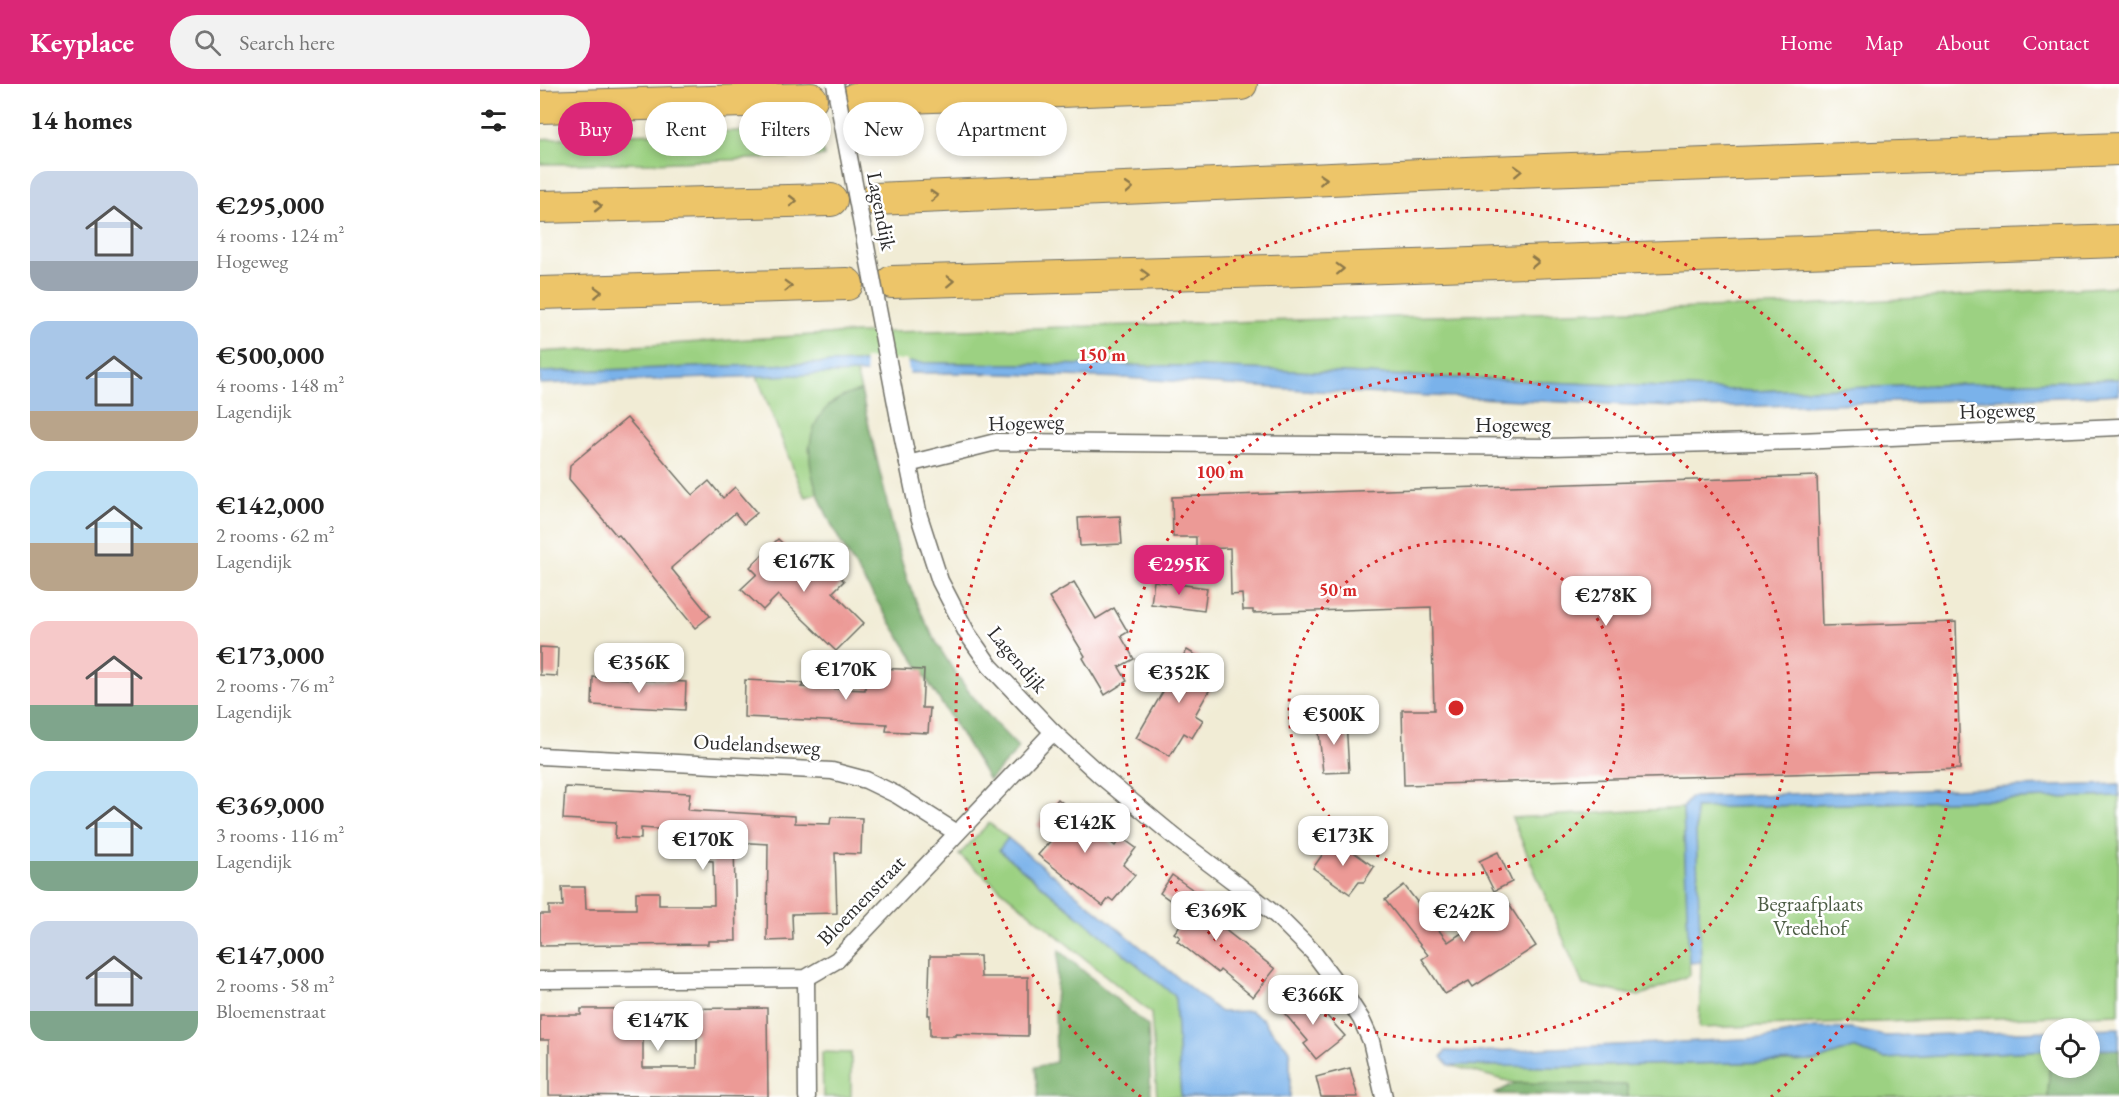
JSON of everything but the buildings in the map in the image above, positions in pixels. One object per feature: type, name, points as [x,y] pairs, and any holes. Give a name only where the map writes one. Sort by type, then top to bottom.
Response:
[{"type":"highway","points":[[540,107],[834,94],[1241,84]]},
{"type":"highway","points":[[875,199],[1490,172],[2119,149]]},
{"type":"highway","points":[[540,207],[831,200]]},
{"type":"highway","points":[[892,282],[1337,269],[2119,241]]},
{"type":"highway","points":[[540,294],[847,284]]},
{"type":"street","name":"Lagendijk","points":[[834,94],[919,516],[940,581],[967,633],[990,666],[1053,732],[1101,776],[1176,838],[1277,916],[1313,952],[1361,1019],[1371,1041],[1384,1097]]},
{"type":"street","name":"Hogeweg","points":[[909,464],[996,442],[1551,447],[1798,441],[2119,427]]},
{"type":"street","name":"Bloemenstraat","points":[[540,980],[806,978],[837,960],[1053,732]]},
{"type":"street","name":"Oudelandseweg","points":[[540,756],[832,771],[866,780],[897,795],[957,833]]},
{"type":"street","points":[[806,978],[807,1097]]},
{"type":"green space","points":[[727,131],[739,131],[739,156],[824,156],[653,163],[540,164],[540,139],[558,138],[558,156],[633,156],[633,134],[645,133],[645,156],[727,156]]},
{"type":"green space","points":[[2119,286],[2119,379],[1754,391],[1179,366],[865,362],[540,372],[540,352],[828,334],[1803,305]]},
{"type":"green space","points":[[856,373],[861,391],[856,392],[809,448],[818,493],[806,497],[757,376]]},
{"type":"green space","points":[[861,391],[897,547],[917,604],[940,649],[968,690],[1018,747],[989,780],[851,560],[818,495],[810,463],[812,435],[816,422],[833,402]]},
{"type":"green space","name":"Begraafplaats Vredehof","points":[[2119,796],[2119,1014],[1699,1028],[1701,962],[1695,808]]},
{"type":"green space","points":[[1683,808],[1690,975],[1639,996],[1583,985],[1512,818]]},
{"type":"green space","points":[[989,823],[1008,838],[1000,851],[1175,996],[1181,1097],[1157,1097],[1151,1013],[959,855]]},
{"type":"green space","points":[[1059,950],[1148,1026],[1151,1097],[1038,1097],[1035,1067],[1056,1062],[1055,1003]]},
{"type":"green space","points":[[1853,1048],[1884,1059],[2040,1051],[2040,1078],[2049,1078],[2048,1097],[1628,1097],[1627,1085],[1515,1083],[1449,1065],[1556,1067],[1816,1061]]},
{"type":"green space","points":[[2119,1049],[2119,1097],[2048,1097],[2049,1078],[2100,1078],[2100,1050]]},
{"type":"green space","points":[[822,1052],[851,1053],[851,1097],[823,1097]]},
{"type":"green space","points":[[1515,1083],[1627,1085],[1628,1097],[1494,1094]]},
{"type":"water","points":[[865,362],[1179,366],[1754,391],[2119,379],[2119,394],[1698,408],[1318,391],[1125,378],[970,373],[856,373],[540,384],[540,372]]},
{"type":"water","points":[[2119,784],[2119,796],[1695,808],[1701,962],[1689,963],[1683,808],[1690,797]]},
{"type":"water","points":[[1008,838],[1221,1012],[1250,1011],[1263,1019],[1290,1050],[1290,1097],[1181,1097],[1175,996],[999,850]]},
{"type":"water","points":[[1814,1028],[1851,1029],[1885,1036],[2040,1031],[2040,1051],[1884,1059],[1853,1048],[1816,1061],[1556,1067],[1449,1065],[1441,1057],[1446,1051],[1473,1052],[1764,1038]]},
{"type":"water","points":[[2119,1028],[2119,1049],[2100,1050],[2100,1029]]},
{"type":"pier","points":[[864,359],[907,360],[910,376],[867,376]]}]
